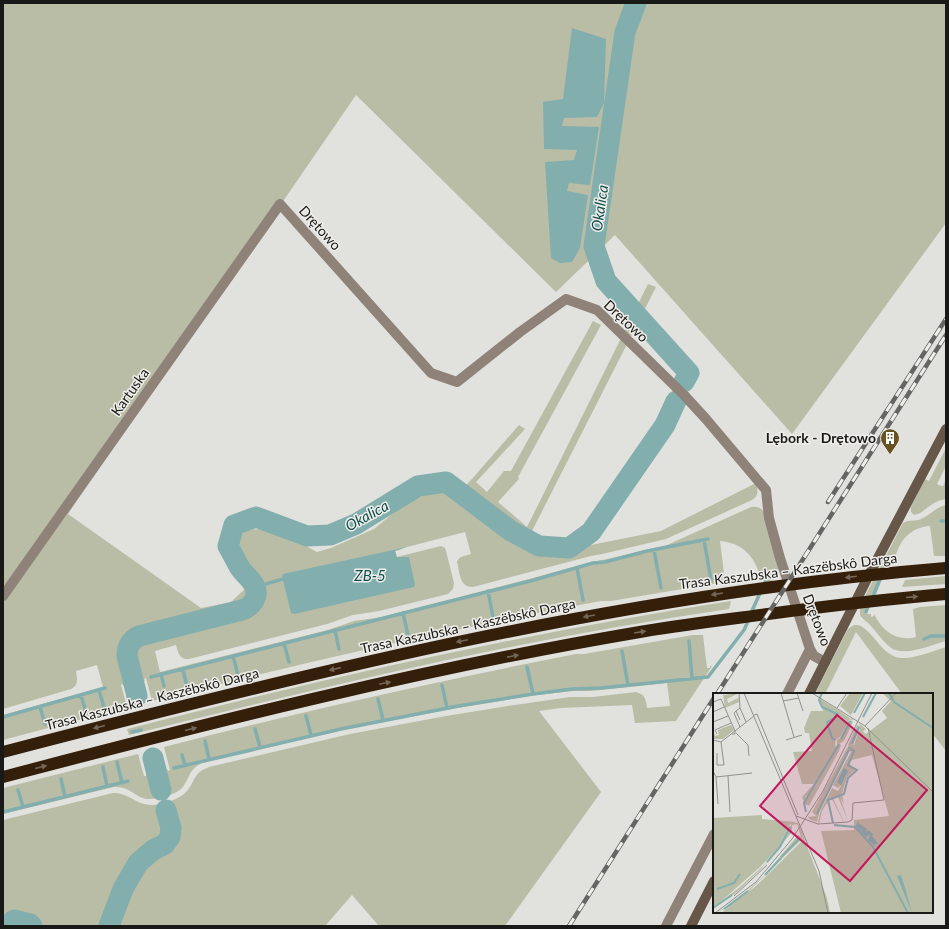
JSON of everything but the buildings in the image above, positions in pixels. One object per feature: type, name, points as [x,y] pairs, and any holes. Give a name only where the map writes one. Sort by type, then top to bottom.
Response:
[{"type":"highway","name":"Trasa Kaszubska – Kaszëbskô Darga","points":[[3,752],[137,717],[348,666],[536,626],[631,608],[756,588],[890,572],[946,568]]},
{"type":"highway","points":[[3,777],[148,739],[450,668],[634,633],[743,617],[878,600],[946,594]]},
{"type":"main road","points":[[810,693],[869,575],[946,429]]},
{"type":"main road","points":[[691,926],[713,883]]},
{"type":"street","name":"Drętowo","points":[[280,204],[431,373],[457,382],[520,332],[566,299],[598,310],[684,395],[766,490],[769,518],[780,558],[810,649],[814,656],[825,662]]},
{"type":"street","name":"Kartuska","points":[[3,596],[280,204]]},
{"type":"street","points":[[788,693],[810,649]]},
{"type":"street","points":[[666,926],[713,836]]},
{"type":"green space","points":[[3,3],[946,3],[946,223],[792,434],[615,235],[556,292],[356,95],[68,514],[201,608],[231,602],[248,586],[245,579],[250,576],[243,562],[235,538],[247,530],[273,528],[317,552],[331,548],[374,529],[407,502],[440,489],[458,493],[519,425],[525,429],[476,482],[487,492],[504,471],[511,471],[593,321],[601,325],[518,477],[519,479],[498,502],[527,527],[648,284],[656,287],[532,531],[538,537],[532,543],[538,544],[562,539],[576,548],[661,531],[756,483],[757,495],[752,500],[666,539],[591,556],[473,587],[465,585],[461,579],[457,562],[461,557],[471,554],[465,532],[407,547],[395,551],[397,557],[441,546],[445,548],[454,583],[453,589],[448,594],[379,611],[353,615],[327,624],[189,659],[181,657],[178,653],[176,645],[155,651],[160,672],[328,630],[354,621],[382,617],[592,562],[665,546],[751,507],[759,508],[765,513],[780,566],[773,579],[755,603],[767,575],[763,575],[762,572],[759,573],[760,576],[751,556],[741,547],[728,542],[720,541],[725,581],[718,583],[611,601],[601,601],[488,623],[264,673],[152,701],[146,678],[144,679],[145,681],[139,682],[142,693],[138,696],[132,695],[129,684],[124,686],[123,684],[121,685],[127,707],[3,740],[3,715],[103,687],[97,665],[76,671],[76,684],[71,689],[3,709]]},
{"type":"green space","points":[[946,448],[946,466],[937,484],[943,486],[946,479],[946,499],[936,502],[914,515],[911,512],[911,507],[925,479],[929,481]]},
{"type":"green space","points":[[946,505],[946,556],[934,556],[930,526],[911,532],[902,541],[895,560],[889,560],[865,614],[871,614],[871,617],[874,616],[874,614],[881,625],[891,634],[903,638],[909,638],[916,637],[913,609],[946,605],[946,641],[917,650],[896,650],[887,645],[861,617],[860,606],[903,523],[921,519],[939,507]]},
{"type":"green space","points":[[946,576],[946,584],[902,587],[905,580]]},
{"type":"green space","points":[[731,601],[729,609],[577,634],[427,664],[129,735],[127,729],[352,674],[503,642],[579,627]]},
{"type":"green space","points":[[854,625],[860,626],[871,634],[887,652],[893,656],[901,658],[930,653],[946,647],[946,751],[933,734],[933,693],[901,693],[856,632],[826,693],[816,693],[848,629]]},
{"type":"green space","points":[[693,635],[703,635],[707,668],[712,666],[676,721],[635,723],[632,705],[561,708],[539,711],[601,792],[505,926],[379,926],[352,895],[325,926],[3,926],[3,820],[113,793],[118,793],[147,805],[162,804],[176,799],[184,794],[190,787],[197,774],[209,767],[350,734],[446,716],[570,697],[593,697],[636,692],[641,694],[644,698],[647,708],[670,706],[667,683],[529,696],[349,728],[204,762],[192,770],[182,788],[171,795],[157,798],[149,799],[140,797],[125,788],[114,787],[3,814],[3,788],[138,754],[144,776],[146,776],[146,774],[151,772],[149,761],[153,758],[158,759],[161,770],[170,770],[164,747],[317,709],[420,686],[576,654],[584,654]]},
{"type":"water","points":[[572,28],[606,39],[604,103],[597,117],[564,118],[562,126],[599,127],[590,185],[569,183],[567,191],[588,195],[580,248],[572,262],[560,263],[551,258],[545,162],[574,160],[577,150],[544,149],[543,102],[563,99]]},
{"type":"water","name":"ZB-5","points":[[407,547],[395,551],[397,557],[409,557],[415,585],[414,587],[294,614],[291,613],[282,576],[283,574]]},
{"type":"waterway","name":"Okalica","points":[[636,3],[625,32],[594,246],[606,281],[689,373],[684,382]]},
{"type":"waterway","name":"Okalica","points":[[137,696],[127,656],[129,646],[134,639],[139,636],[246,609],[252,604],[256,589],[240,568],[228,546],[234,525],[256,517],[307,536],[330,535],[356,524],[418,486],[446,482],[511,531],[539,546],[569,548],[591,532],[665,425],[676,401]]},
{"type":"waterway","points":[[941,521],[946,521]]},
{"type":"waterway","points":[[151,677],[534,580],[593,563],[605,562],[647,551],[708,539]]},
{"type":"waterway","points":[[704,540],[711,580]]},
{"type":"waterway","points":[[654,550],[661,588]]},
{"type":"waterway","points":[[884,571],[889,560],[895,559]]},
{"type":"waterway","points":[[577,568],[583,600]]},
{"type":"waterway","points":[[763,575],[768,574],[764,585]]},
{"type":"waterway","points":[[872,599],[881,577]]},
{"type":"waterway","points":[[255,587],[283,579]]},
{"type":"waterway","points":[[488,591],[493,617]]},
{"type":"waterway","points":[[751,613],[761,591]]},
{"type":"waterway","points":[[866,612],[869,604]]},
{"type":"waterway","points":[[403,613],[408,635]]},
{"type":"waterway","points":[[174,768],[341,729],[458,706],[572,689],[601,688],[708,677],[744,630],[749,619]]},
{"type":"waterway","points":[[335,630],[339,649]]},
{"type":"waterway","points":[[924,639],[931,636],[946,636]]},
{"type":"waterway","points":[[689,641],[692,679]]},
{"type":"waterway","points":[[284,643],[289,662]]},
{"type":"waterway","points":[[622,651],[628,685]]},
{"type":"waterway","points":[[233,656],[238,675]]},
{"type":"waterway","points":[[527,667],[533,694]]},
{"type":"waterway","points":[[183,669],[187,687]]},
{"type":"waterway","points":[[161,674],[164,686]]},
{"type":"waterway","points":[[442,685],[447,708]]},
{"type":"waterway","points":[[3,717],[105,688]]},
{"type":"waterway","points":[[99,690],[104,708]]},
{"type":"waterway","points":[[81,695],[86,713]]},
{"type":"waterway","points":[[378,699],[383,720]]},
{"type":"waterway","points":[[40,707],[45,724]]},
{"type":"waterway","points":[[306,716],[311,735]]},
{"type":"waterway","points":[[255,729],[260,747]]},
{"type":"waterway","points":[[132,732],[141,730]]},
{"type":"waterway","points":[[205,741],[209,759]]},
{"type":"waterway","points":[[182,755],[185,765]]},
{"type":"waterway","name":"Okalica","points":[[153,758],[161,790]]},
{"type":"waterway","points":[[117,762],[122,783]]},
{"type":"waterway","points":[[103,767],[107,786]]},
{"type":"waterway","points":[[61,779],[65,797]]},
{"type":"waterway","points":[[3,812],[128,781]]},
{"type":"waterway","points":[[18,790],[23,807]]},
{"type":"waterway","name":"Okalica","points":[[109,926],[123,889],[138,863],[153,850],[165,844],[170,837],[171,828],[166,810]]},
{"type":"waterway","name":"Okalica","points":[[7,926],[14,920],[30,924],[32,926]]},
{"type":"railway","points":[[828,502],[946,319]]},
{"type":"railway","points":[[718,693],[946,335]]},
{"type":"railway","points":[[569,926],[713,700]]},
{"type":"place","name":"Lębork - Drętowo","points":[[890,455]]}]
